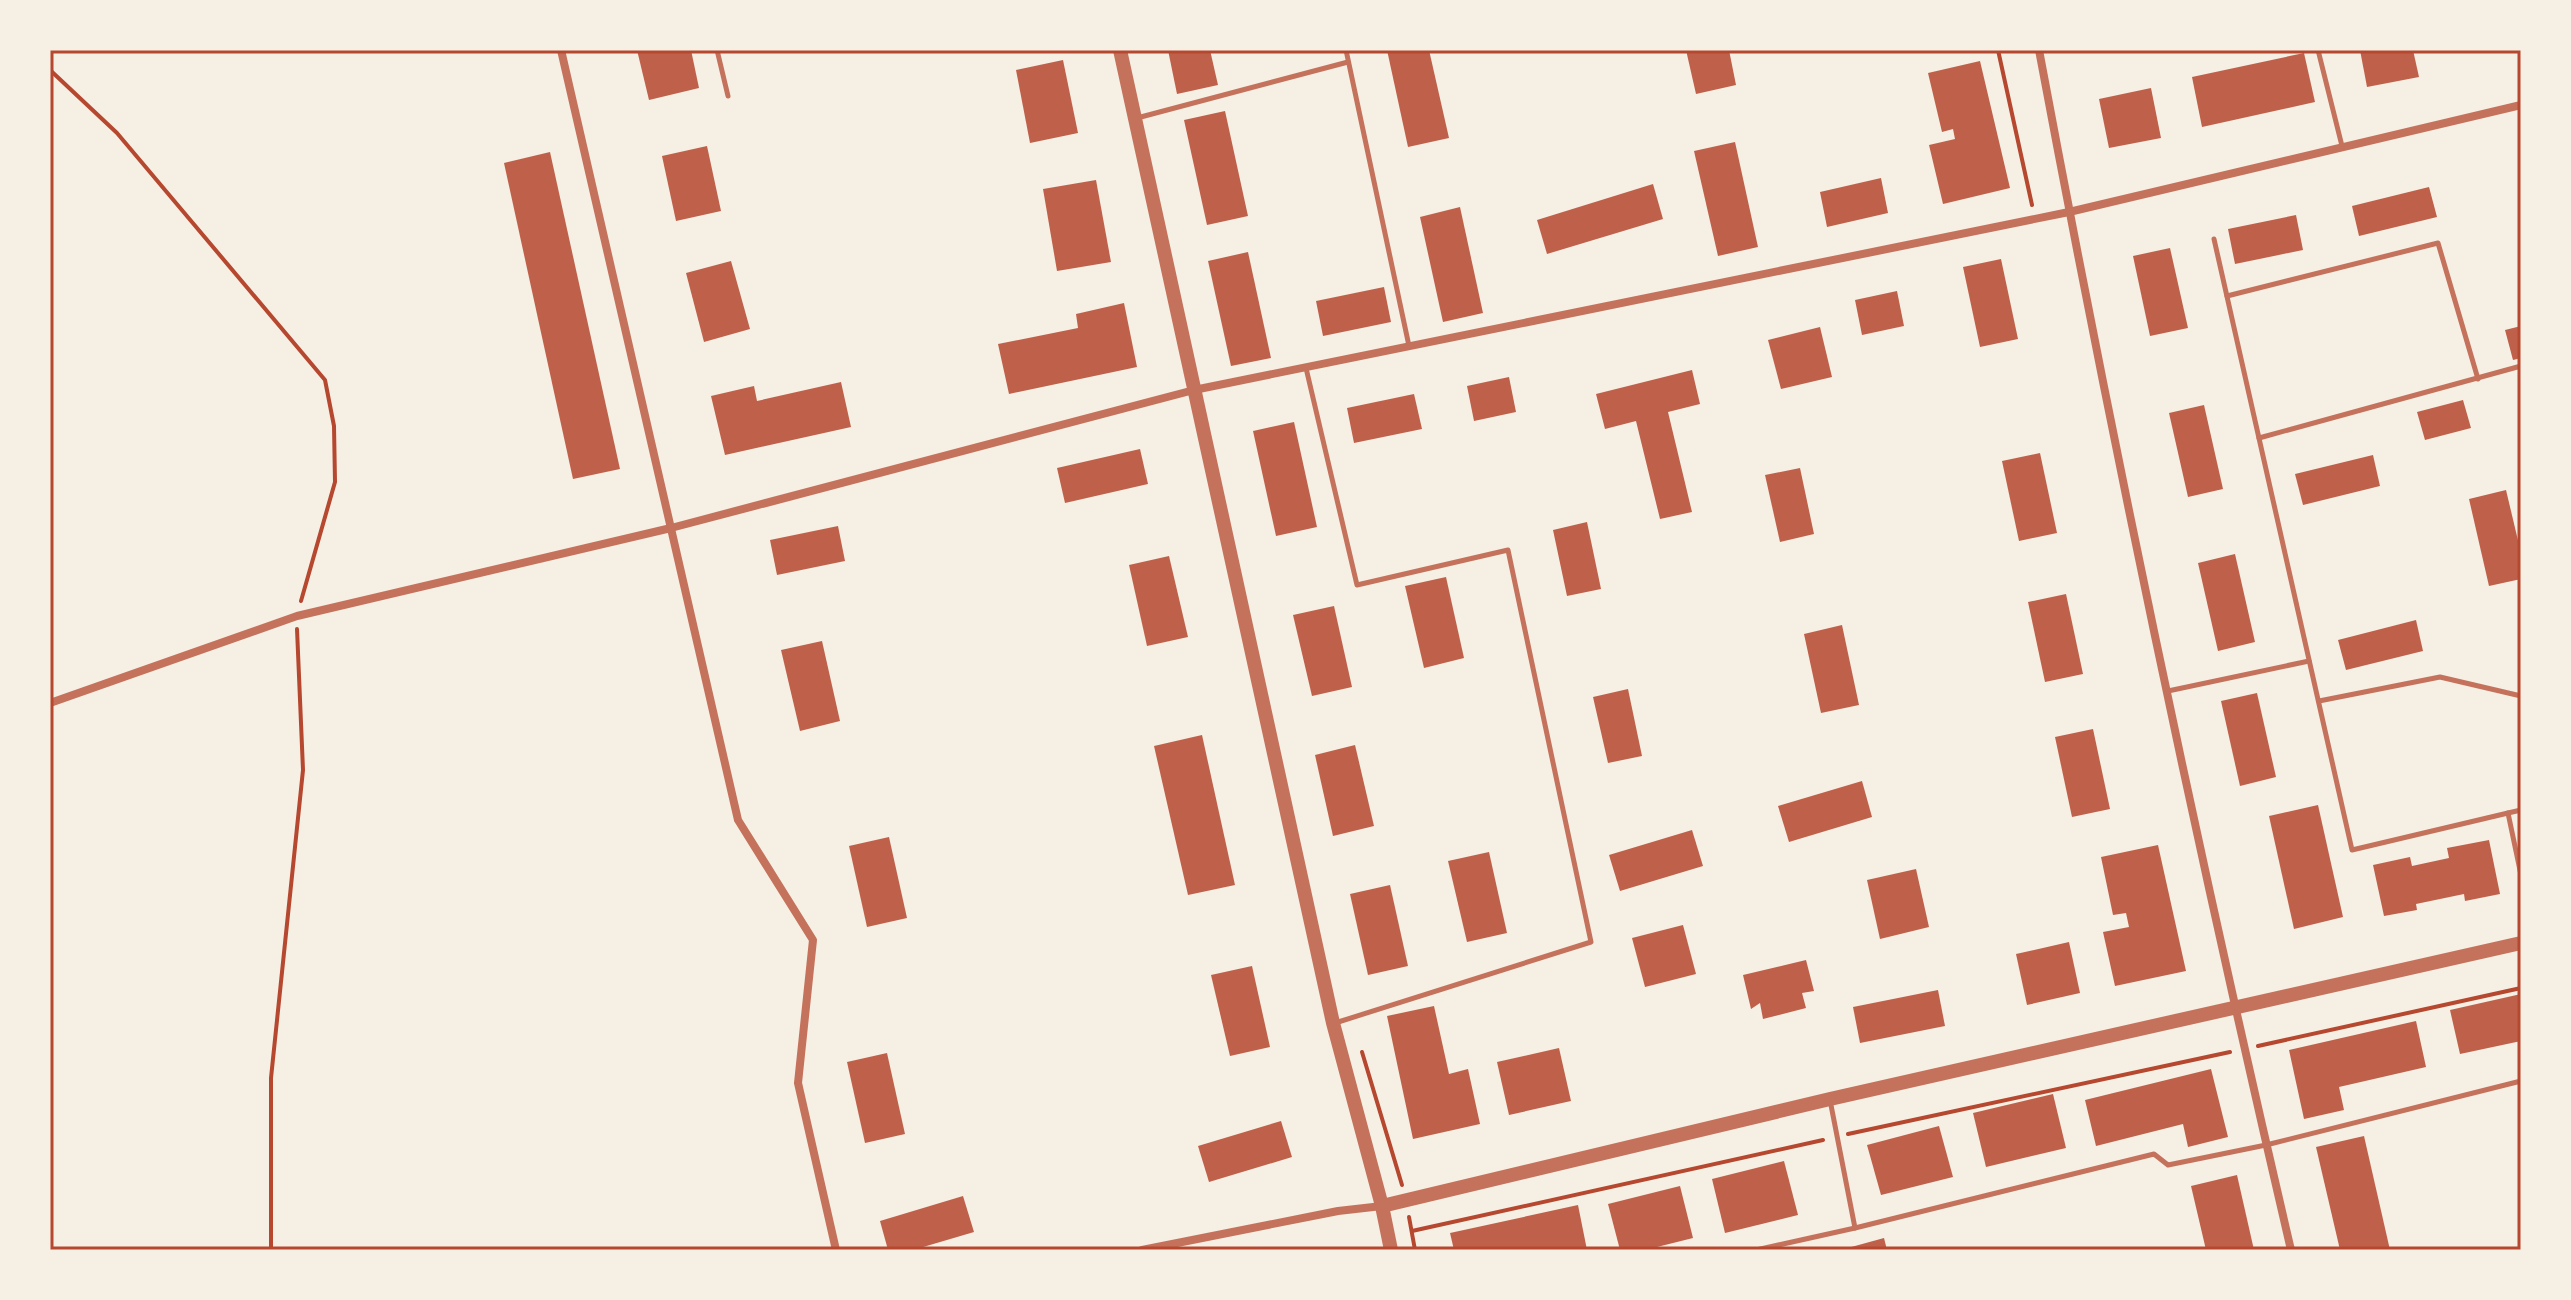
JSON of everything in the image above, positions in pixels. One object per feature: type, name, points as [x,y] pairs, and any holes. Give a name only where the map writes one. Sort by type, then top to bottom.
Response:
[{"type":"street","points":[[561,50],[738,820],[813,940],[798,1083],[836,1250]]},
{"type":"street","points":[[1120,50],[1333,1023],[1391,1250]]},
{"type":"street","points":[[2039,50],[2069,212],[2233,1008],[2291,1250]]},
{"type":"street","points":[[50,703],[297,616],[671,528],[1194,390],[2069,212],[2521,105]]},
{"type":"street","points":[[1142,1250],[1338,1211],[1382,1206],[1830,1099],[2521,943]]},
{"type":"lane","points":[[717,50],[728,96]]},
{"type":"lane","points":[[1346,50],[1409,346]]},
{"type":"lane","points":[[2318,50],[2342,146]]},
{"type":"lane","points":[[1134,118],[1348,62]]},
{"type":"lane","points":[[2214,239],[2352,850],[2521,810]]},
{"type":"lane","points":[[2227,296],[2438,243],[2478,379]]},
{"type":"lane","points":[[2259,438],[2521,366]]},
{"type":"lane","points":[[1306,367],[1357,585],[1508,550],[1591,942],[1333,1023]]},
{"type":"lane","points":[[2168,691],[2309,661]]},
{"type":"lane","points":[[2319,701],[2440,677],[2521,696]]},
{"type":"lane","points":[[2508,813],[2521,875]]},
{"type":"lane","points":[[1756,1250],[2154,1154],[2168,1165],[2266,1145],[2521,1081]]},
{"type":"lane","points":[[1830,1099],[1855,1228]]},
{"type":"path","points":[[1998,50],[2035,219]]},
{"type":"path","points":[[1412,1231],[2521,988]]},
{"type":"building","points":[[637,50],[691,50],[699,88],[649,100]]},
{"type":"building","points":[[1168,50],[1210,50],[1218,85],[1177,94]]},
{"type":"building","points":[[1387,50],[1429,50],[1449,138],[1408,147]]},
{"type":"building","points":[[1686,50],[1729,50],[1736,85],[1696,94]]},
{"type":"building","points":[[2360,50],[2413,50],[2419,77],[2367,87]]},
{"type":"building","points":[[2304,53],[2315,102],[2202,127],[2192,77]]},
{"type":"building","points":[[1063,60],[1078,133],[1030,143],[1016,70]]},
{"type":"building","points":[[1980,61],[2010,188],[1943,204],[1929,145],[1955,139],[1953,129],[1942,132],[1928,73]]},
{"type":"building","points":[[2151,88],[2161,138],[2109,148],[2099,99]]},
{"type":"building","points":[[1225,111],[1248,216],[1207,225],[1184,120]]},
{"type":"building","points":[[1735,142],[1758,247],[1718,256],[1694,151]]},
{"type":"building","points":[[707,146],[721,211],[676,221],[662,156]]},
{"type":"building","points":[[550,152],[620,469],[573,479],[504,163]]},
{"type":"building","points":[[1881,178],[1888,213],[1827,227],[1820,192]]},
{"type":"building","points":[[1096,180],[1111,262],[1057,271],[1043,189]]},
{"type":"building","points":[[1653,184],[1663,219],[1547,254],[1537,220]]},
{"type":"building","points":[[2429,187],[2437,217],[2359,236],[2352,206]]},
{"type":"building","points":[[1460,207],[1483,313],[1443,322],[1420,217]]},
{"type":"building","points":[[2296,215],[2303,250],[2235,264],[2228,229]]},
{"type":"building","points":[[2170,248],[2188,328],[2150,336],[2133,256]]},
{"type":"building","points":[[1248,252],[1271,358],[1231,366],[1208,261]]},
{"type":"building","points":[[2001,259],[2018,339],[1980,347],[1963,267]]},
{"type":"building","points":[[731,261],[750,329],[704,342],[686,273]]},
{"type":"building","points":[[1384,287],[1391,322],[1323,336],[1316,301]]},
{"type":"building","points":[[1897,291],[1904,326],[1862,335],[1855,300]]},
{"type":"building","points":[[1124,303],[1137,367],[1009,394],[998,344],[1078,328],[1076,314]]},
{"type":"building","points":[[2521,326],[2521,358],[2513,360],[2505,330]]},
{"type":"building","points":[[1820,327],[1832,377],[1781,389],[1768,340]]},
{"type":"building","points":[[1692,370],[1700,404],[1668,412],[1692,512],[1660,519],[1636,421],[1605,429],[1596,394]]},
{"type":"building","points":[[1509,377],[1516,412],[1474,421],[1467,386]]},
{"type":"building","points":[[841,382],[851,427],[725,455],[711,396],[754,386],[757,401]]},
{"type":"building","points":[[1414,394],[1422,429],[1354,443],[1347,408]]},
{"type":"building","points":[[2463,400],[2471,428],[2425,440],[2417,412]]},
{"type":"building","points":[[2204,405],[2223,489],[2188,497],[2169,413]]},
{"type":"building","points":[[1294,422],[1317,527],[1276,536],[1253,431]]},
{"type":"building","points":[[1140,449],[1148,484],[1065,503],[1057,468]]},
{"type":"building","points":[[2040,453],[2057,533],[2019,541],[2002,461]]},
{"type":"building","points":[[2373,455],[2380,486],[2303,505],[2295,474]]},
{"type":"building","points":[[1800,468],[1814,534],[1780,542],[1765,475]]},
{"type":"building","points":[[2506,490],[2521,553],[2521,579],[2489,586],[2469,499]]},
{"type":"building","points":[[1587,522],[1601,589],[1567,596],[1553,530]]},
{"type":"building","points":[[838,526],[845,561],[777,575],[770,540]]},
{"type":"building","points":[[2235,554],[2255,642],[2218,651],[2198,563]]},
{"type":"building","points":[[1169,556],[1188,637],[1147,646],[1129,565]]},
{"type":"building","points":[[1446,577],[1464,658],[1424,668],[1405,586]]},
{"type":"building","points":[[2066,594],[2083,674],[2045,682],[2028,602]]},
{"type":"building","points":[[1334,606],[1352,687],[1312,696],[1293,615]]},
{"type":"building","points":[[2416,620],[2423,651],[2346,670],[2338,640]]},
{"type":"building","points":[[1842,625],[1859,705],[1821,713],[1804,634]]},
{"type":"building","points":[[822,641],[840,721],[800,731],[781,650]]},
{"type":"building","points":[[1628,689],[1642,756],[1608,763],[1593,697]]},
{"type":"building","points":[[2257,693],[2276,777],[2240,786],[2221,701]]},
{"type":"building","points":[[2093,729],[2110,809],[2072,817],[2055,737]]},
{"type":"building","points":[[1202,735],[1235,885],[1188,895],[1154,746]]},
{"type":"building","points":[[1355,745],[1374,826],[1333,836],[1315,755]]},
{"type":"building","points":[[1862,781],[1872,817],[1789,842],[1778,806]]},
{"type":"building","points":[[2318,805],[2343,917],[2294,929],[2269,816]]},
{"type":"building","points":[[1692,830],[1703,866],[1620,891],[1609,855]]},
{"type":"building","points":[[889,837],[907,918],[867,927],[849,846]]},
{"type":"building","points":[[2489,840],[2500,894],[2465,901],[2464,894],[2416,904],[2417,910],[2384,916],[2373,865],[2410,857],[2412,866],[2449,858],[2447,848]]},
{"type":"building","points":[[2158,845],[2186,971],[2115,986],[2103,932],[2129,927],[2126,913],[2113,915],[2101,857]]},
{"type":"building","points":[[1489,852],[1507,933],[1467,942],[1448,861]]},
{"type":"building","points":[[1916,869],[1929,927],[1880,939],[1867,880]]},
{"type":"building","points":[[1390,885],[1408,966],[1368,975],[1350,894]]},
{"type":"building","points":[[1683,925],[1696,974],[1645,987],[1632,938]]},
{"type":"building","points":[[2069,942],[2080,993],[2027,1005],[2016,954]]},
{"type":"building","points":[[1806,960],[1814,991],[1802,993],[1806,1008],[1763,1019],[1760,1003],[1751,1009],[1743,975]]},
{"type":"building","points":[[1252,966],[1270,1047],[1230,1056],[1211,975]]},
{"type":"building","points":[[1938,990],[1945,1026],[1860,1043],[1853,1007]]},
{"type":"building","points":[[2521,994],[2521,1041],[2460,1054],[2450,1010]]},
{"type":"building","points":[[1434,1006],[1449,1074],[1468,1069],[1480,1124],[1413,1139],[1387,1016]]},
{"type":"building","points":[[2416,1021],[2426,1067],[2339,1087],[2344,1110],[2304,1119],[2289,1050]]},
{"type":"building","points":[[1559,1048],[1571,1101],[1509,1115],[1497,1062]]},
{"type":"building","points":[[887,1053],[905,1134],[865,1143],[847,1062]]},
{"type":"building","points":[[2211,1069],[2228,1137],[2188,1147],[2183,1124],[2096,1146],[2085,1100]]},
{"type":"building","points":[[2053,1094],[2066,1148],[1986,1167],[1973,1113]]},
{"type":"building","points":[[1281,1121],[1292,1157],[1209,1182],[1198,1146]]},
{"type":"building","points":[[1939,1126],[1953,1177],[1881,1195],[1867,1145]]},
{"type":"building","points":[[2364,1136],[2390,1250],[2340,1250],[2316,1147]]},
{"type":"building","points":[[1784,1161],[1798,1215],[1725,1233],[1712,1179]]},
{"type":"building","points":[[2237,1175],[2254,1250],[2206,1250],[2191,1186]]},
{"type":"building","points":[[1680,1186],[1693,1238],[1645,1250],[1620,1250],[1608,1204]]},
{"type":"building","points":[[963,1196],[974,1232],[913,1250],[888,1250],[880,1221]]},
{"type":"building","points":[[1578,1205],[1587,1250],[1454,1250],[1450,1233]]},
{"type":"building","points":[[1884,1238],[1887,1250],[1844,1250],[1844,1249]]}]
